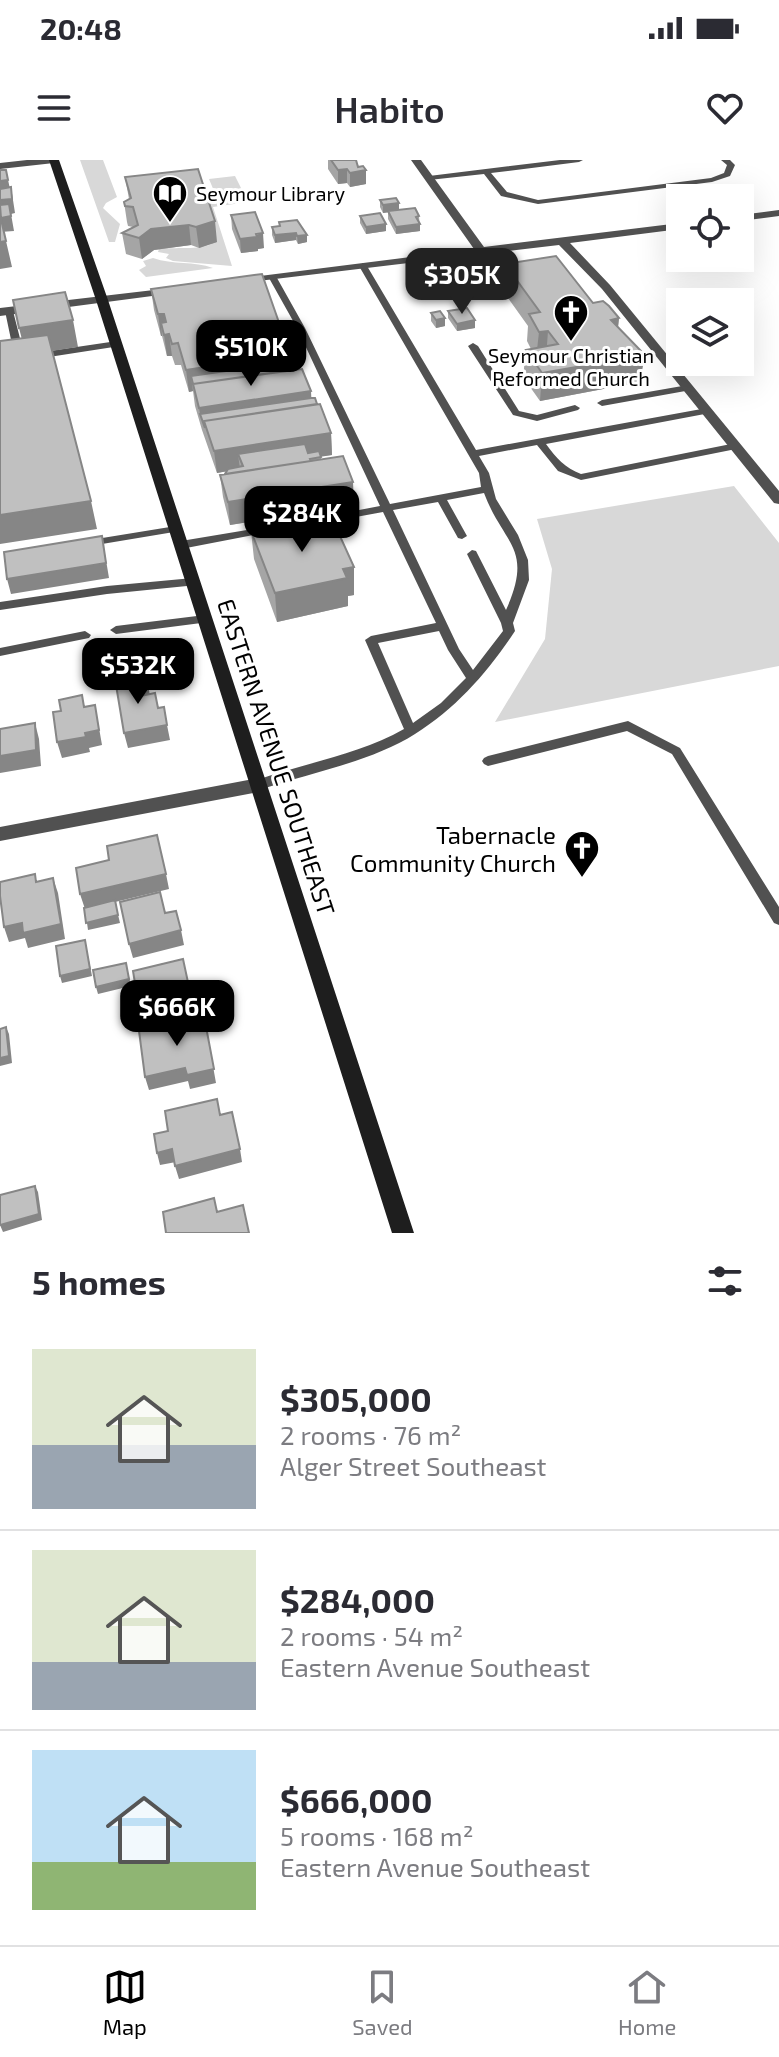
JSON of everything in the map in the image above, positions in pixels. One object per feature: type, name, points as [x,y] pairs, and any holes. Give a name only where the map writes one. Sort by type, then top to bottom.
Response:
[{"type":"main road","name":"EASTERN AVENUE SOUTHEAST","points":[[54,160],[117,344],[403,1233]]},
{"type":"street","points":[[0,166],[54,160]]},
{"type":"street","points":[[416,160],[481,251]]},
{"type":"street","points":[[754,216],[779,213]]},
{"type":"street","points":[[229,284],[666,228]]},
{"type":"street","points":[[562,241],[606,287],[779,500]]},
{"type":"street","points":[[4,312],[185,289]]},
{"type":"street","points":[[0,834],[259,785]]},
{"type":"lane","points":[[429,178],[579,160]]},
{"type":"lane","points":[[486,171],[504,194],[538,202],[712,180],[727,174],[731,165],[725,160]]},
{"type":"lane","points":[[363,266],[484,473],[485,490],[519,550],[524,574],[507,623]]},
{"type":"lane","points":[[273,278],[301,328],[442,626],[473,680]]},
{"type":"lane","points":[[4,312],[16,350],[24,357],[117,344]]},
{"type":"lane","points":[[473,346],[516,413],[537,418],[575,408]]},
{"type":"lane","points":[[602,403],[688,388]]},
{"type":"lane","points":[[473,454],[707,411]]},
{"type":"lane","points":[[541,443],[555,465],[569,475],[581,477],[736,446]]},
{"type":"lane","points":[[295,525],[485,490]]},
{"type":"lane","points":[[441,498],[462,536]]},
{"type":"lane","points":[[181,545],[280,528]]},
{"type":"lane","points":[[78,545],[176,529]]},
{"type":"lane","points":[[259,785],[292,772],[361,754],[411,731],[446,706],[483,670],[509,631],[472,554]]},
{"type":"lane","points":[[0,606],[107,590],[193,582]]},
{"type":"lane","points":[[116,630],[205,619]]},
{"type":"lane","points":[[411,731],[371,640],[442,626]]},
{"type":"lane","points":[[0,652],[85,635]]},
{"type":"lane","points":[[488,761],[628,726],[676,751],[779,919]]},
{"type":"shaded area","points":[[80,160],[103,160],[117,197],[103,208],[120,224],[115,242],[109,242]]},
{"type":"shaded area","points":[[235,176],[248,202],[213,207],[232,266],[173,261],[166,258],[169,254],[158,252],[159,249],[211,244],[204,193],[214,191],[209,179]]},
{"type":"shaded area","points":[[153,258],[213,268],[146,277],[139,270],[146,266],[143,261]]},
{"type":"shaded area","points":[[734,486],[779,543],[779,666],[495,722],[545,639],[552,569],[537,519]]},
{"type":"building","points":[[331,160],[356,160],[358,167],[363,166],[366,170],[350,173],[347,169],[338,170]]},
{"type":"building","points":[[198,169],[215,221],[196,227],[151,229],[139,238],[122,233],[138,225],[133,207],[125,206],[124,202],[131,198],[125,177]]},
{"type":"building","points":[[0,170],[6,170],[8,180],[0,181]]},
{"type":"building","points":[[11,187],[12,199],[0,200],[0,189]]},
{"type":"building","points":[[396,198],[399,203],[383,205],[380,200]]},
{"type":"building","points":[[9,204],[11,216],[1,218],[0,205]]},
{"type":"building","points":[[415,208],[420,224],[396,227],[388,211]]},
{"type":"building","points":[[255,212],[263,233],[240,239],[231,215]]},
{"type":"building","points":[[380,213],[386,224],[366,227],[360,216]]},
{"type":"building","points":[[0,215],[6,241],[0,242]]},
{"type":"building","points":[[297,220],[307,235],[275,235],[272,227],[280,226],[279,222]]},
{"type":"building","points":[[556,256],[593,303],[603,301],[609,306],[619,318],[611,320],[645,355],[542,373],[526,350],[558,344],[548,331],[539,332],[529,314],[540,312],[505,264]]},
{"type":"building","points":[[262,274],[290,354],[186,370],[178,343],[172,344],[169,334],[164,335],[161,323],[166,322],[164,314],[158,314],[151,289]]},
{"type":"building","points":[[65,292],[73,320],[19,328],[13,300]]},
{"type":"building","points":[[467,308],[475,320],[457,324],[448,311]]},
{"type":"building","points":[[440,311],[445,318],[436,320],[431,313]]},
{"type":"building","points":[[48,335],[91,501],[0,515],[0,341]]},
{"type":"building","points":[[289,362],[292,370],[193,384],[191,376]]},
{"type":"building","points":[[302,369],[311,391],[199,408],[193,384]]},
{"type":"building","points":[[315,398],[317,404],[204,421],[205,428],[200,414]]},
{"type":"building","points":[[320,404],[331,433],[214,451],[204,421]]},
{"type":"building","points":[[305,444],[308,453],[319,451],[321,457],[225,474],[228,469],[243,466],[238,454]]},
{"type":"building","points":[[343,456],[353,482],[228,502],[220,475]]},
{"type":"building","points":[[320,517],[324,527],[335,525],[354,567],[343,569],[347,578],[275,593],[251,531]]},
{"type":"building","points":[[102,536],[106,563],[7,579],[4,552]]},
{"type":"building","points":[[146,674],[148,686],[133,688],[135,697],[155,693],[158,708],[164,707],[167,725],[124,733],[115,679]]},
{"type":"building","points":[[82,695],[84,707],[95,705],[99,730],[85,733],[86,737],[57,742],[53,712],[61,711],[59,700]]},
{"type":"building","points":[[35,723],[36,750],[0,756],[0,729]]},
{"type":"building","points":[[157,835],[166,874],[80,894],[76,868],[109,860],[107,846]]},
{"type":"building","points":[[35,874],[36,882],[53,878],[61,924],[23,933],[22,923],[4,927],[0,882]]},
{"type":"building","points":[[160,892],[165,913],[176,911],[181,930],[129,944],[120,902]]},
{"type":"building","points":[[115,900],[118,915],[86,923],[84,908]]},
{"type":"building","points":[[85,940],[90,969],[60,976],[56,946]]},
{"type":"building","points":[[183,959],[192,1001],[140,1014],[133,971]]},
{"type":"building","points":[[126,963],[129,979],[96,987],[93,970]]},
{"type":"building","points":[[204,1016],[214,1069],[187,1075],[185,1068],[145,1077],[139,1031]]},
{"type":"building","points":[[6,1027],[9,1056],[0,1058],[0,1029]]},
{"type":"building","points":[[217,1099],[220,1115],[232,1112],[240,1149],[175,1166],[172,1149],[157,1153],[154,1134],[168,1131],[165,1111]]},
{"type":"building","points":[[35,1186],[39,1214],[0,1225],[0,1195]]},
{"type":"building","points":[[214,1198],[217,1212],[243,1205],[249,1233],[166,1233],[163,1212]]},
{"type":"place","name":"Seymour Library","points":[[170,224]]},
{"type":"place","name":"Seymour Christian Reformed Church","points":[[571,343]]},
{"type":"place","name":"Tabernacle Community Church","points":[[582,879]]}]
